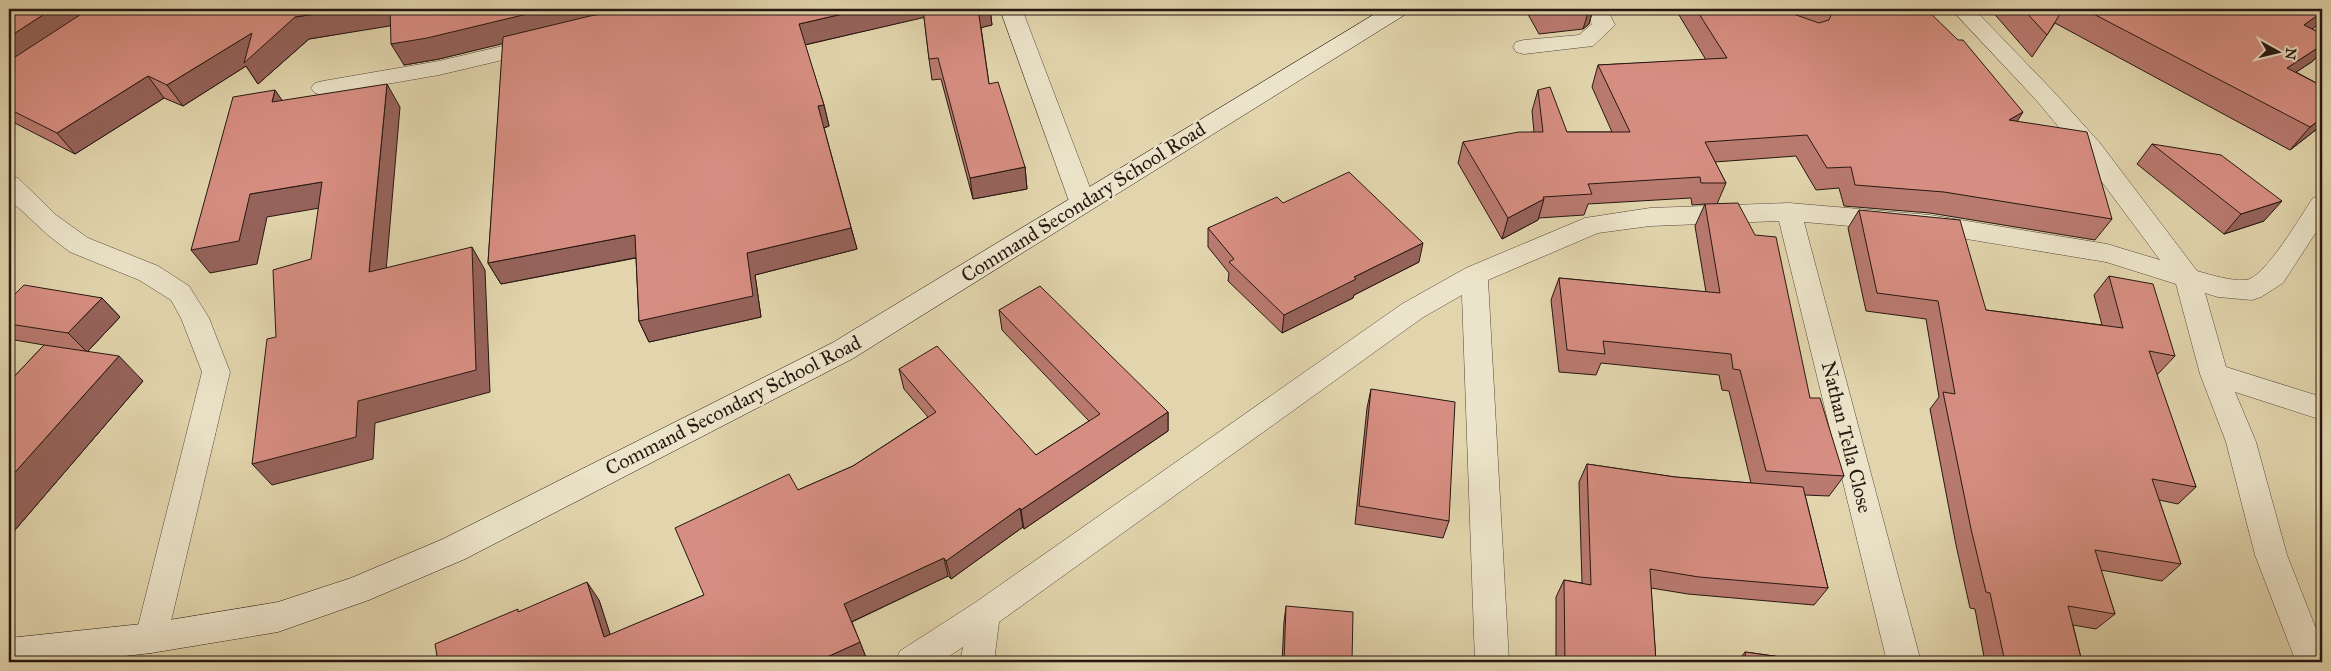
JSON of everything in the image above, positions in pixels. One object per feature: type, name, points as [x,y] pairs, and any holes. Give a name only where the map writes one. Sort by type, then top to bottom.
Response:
[{"type":"street","points":[[1011,9],[1082,201]]},
{"type":"street","name":"Command Secondary School Road","points":[[27,655],[278,618],[358,590],[454,549],[842,351],[1082,201],[1398,9]]},
{"type":"street","points":[[1524,47],[1585,41],[1604,24],[1596,9]]},
{"type":"street","points":[[1962,9],[2045,96],[2092,150],[2188,278],[2214,374],[2241,442],[2271,555],[2313,662]]},
{"type":"street","points":[[323,88],[439,68],[560,39]]},
{"type":"street","points":[[9,184],[57,230],[66,236],[90,251],[145,270],[182,294],[203,336],[216,372],[151,638]]},
{"type":"street","points":[[912,662],[984,614],[1412,311],[1474,275],[1594,224],[1650,217],[1789,212],[1930,224],[2107,253],[2145,263],[2218,287],[2252,290],[2274,276],[2322,204]]},
{"type":"street","name":"Nathan Tella Close","points":[[1789,212],[1904,662]]},
{"type":"street","points":[[1474,275],[1492,662]]},
{"type":"street","points":[[2214,374],[2322,408]]},
{"type":"street","points":[[977,662],[984,614]]},
{"type":"building","points":[[9,9],[52,9],[9,37]]},
{"type":"building","points":[[89,9],[349,9],[295,17],[244,63],[252,33],[167,85],[148,76],[57,133],[9,109],[9,61]]},
{"type":"building","points":[[390,9],[548,9],[427,38],[391,44]]},
{"type":"building","points":[[632,9],[864,9],[799,24],[824,105],[818,106],[851,228],[747,253],[753,296],[639,321],[635,235],[488,263],[503,37],[590,16]]},
{"type":"building","points":[[923,9],[978,9],[989,84],[998,82],[1025,167],[970,178],[938,58],[929,59]]},
{"type":"building","points":[[1541,9],[1590,9],[1544,14]]},
{"type":"building","points":[[1696,9],[1779,9],[1819,23],[1829,20],[1832,13],[1829,9],[1926,9],[1958,40],[1963,40],[2023,112],[2009,120],[2087,132],[2112,219],[1944,192],[1855,185],[1851,167],[1827,168],[1807,135],[1705,142],[1726,183],[1701,183],[1700,177],[1588,184],[1592,194],[1543,197],[1544,199],[1508,218],[1463,142],[1519,132],[1543,132],[1538,90],[1550,87],[1567,132],[1630,132],[1598,65],[1727,58]]},
{"type":"building","points":[[2023,9],[2063,9],[2047,35]]},
{"type":"building","points":[[2084,9],[2322,9],[2322,12],[2304,25],[2322,34],[2322,45],[2287,68],[2322,86],[2322,118],[2310,127]]},
{"type":"building","points":[[387,84],[369,272],[472,247],[476,370],[358,401],[356,437],[252,464],[267,339],[276,337],[273,270],[311,259],[322,182],[250,194],[239,241],[191,250],[233,97],[275,90],[272,102]]},
{"type":"building","points":[[2152,144],[2221,155],[2282,201],[2241,214]]},
{"type":"building","points":[[1349,172],[1423,243],[1354,277],[1356,279],[1284,315],[1229,262],[1234,259],[1208,228],[1277,197],[1283,203]]},
{"type":"building","points":[[1738,203],[1755,235],[1776,237],[1810,398],[1820,398],[1844,476],[1766,471],[1740,370],[1733,369],[1731,354],[1603,341],[1605,354],[1567,350],[1559,278],[1720,293],[1705,204]]},
{"type":"building","points":[[1859,210],[1960,220],[1986,310],[2123,328],[2109,276],[2153,284],[2175,356],[2149,351],[2196,487],[2152,479],[2181,564],[2095,550],[2115,614],[2068,606],[2082,662],[2005,662],[1990,593],[1986,592],[1971,529],[1943,392],[1955,394],[1938,301],[1877,293]]},
{"type":"building","points":[[24,285],[102,298],[68,333],[9,324],[9,300]]},
{"type":"building","points":[[1040,286],[1168,412],[1021,510],[1020,508],[946,561],[944,558],[844,604],[860,642],[816,662],[438,662],[435,644],[518,609],[518,612],[587,582],[604,637],[704,595],[675,528],[789,474],[798,490],[853,466],[936,412],[899,369],[937,346],[1036,455],[1100,414],[999,310]]},
{"type":"building","points":[[44,345],[119,356],[9,479],[9,382]]},
{"type":"building","points":[[1371,389],[1455,402],[1449,521],[1359,506]]},
{"type":"building","points":[[1587,464],[1675,477],[1803,487],[1828,588],[1699,577],[1650,569],[1656,662],[1565,662],[1564,580],[1591,585]]},
{"type":"building","points":[[1286,606],[1353,612],[1352,662],[1284,662]]},
{"type":"building","points":[[1745,652],[1817,662],[1746,662]]}]
